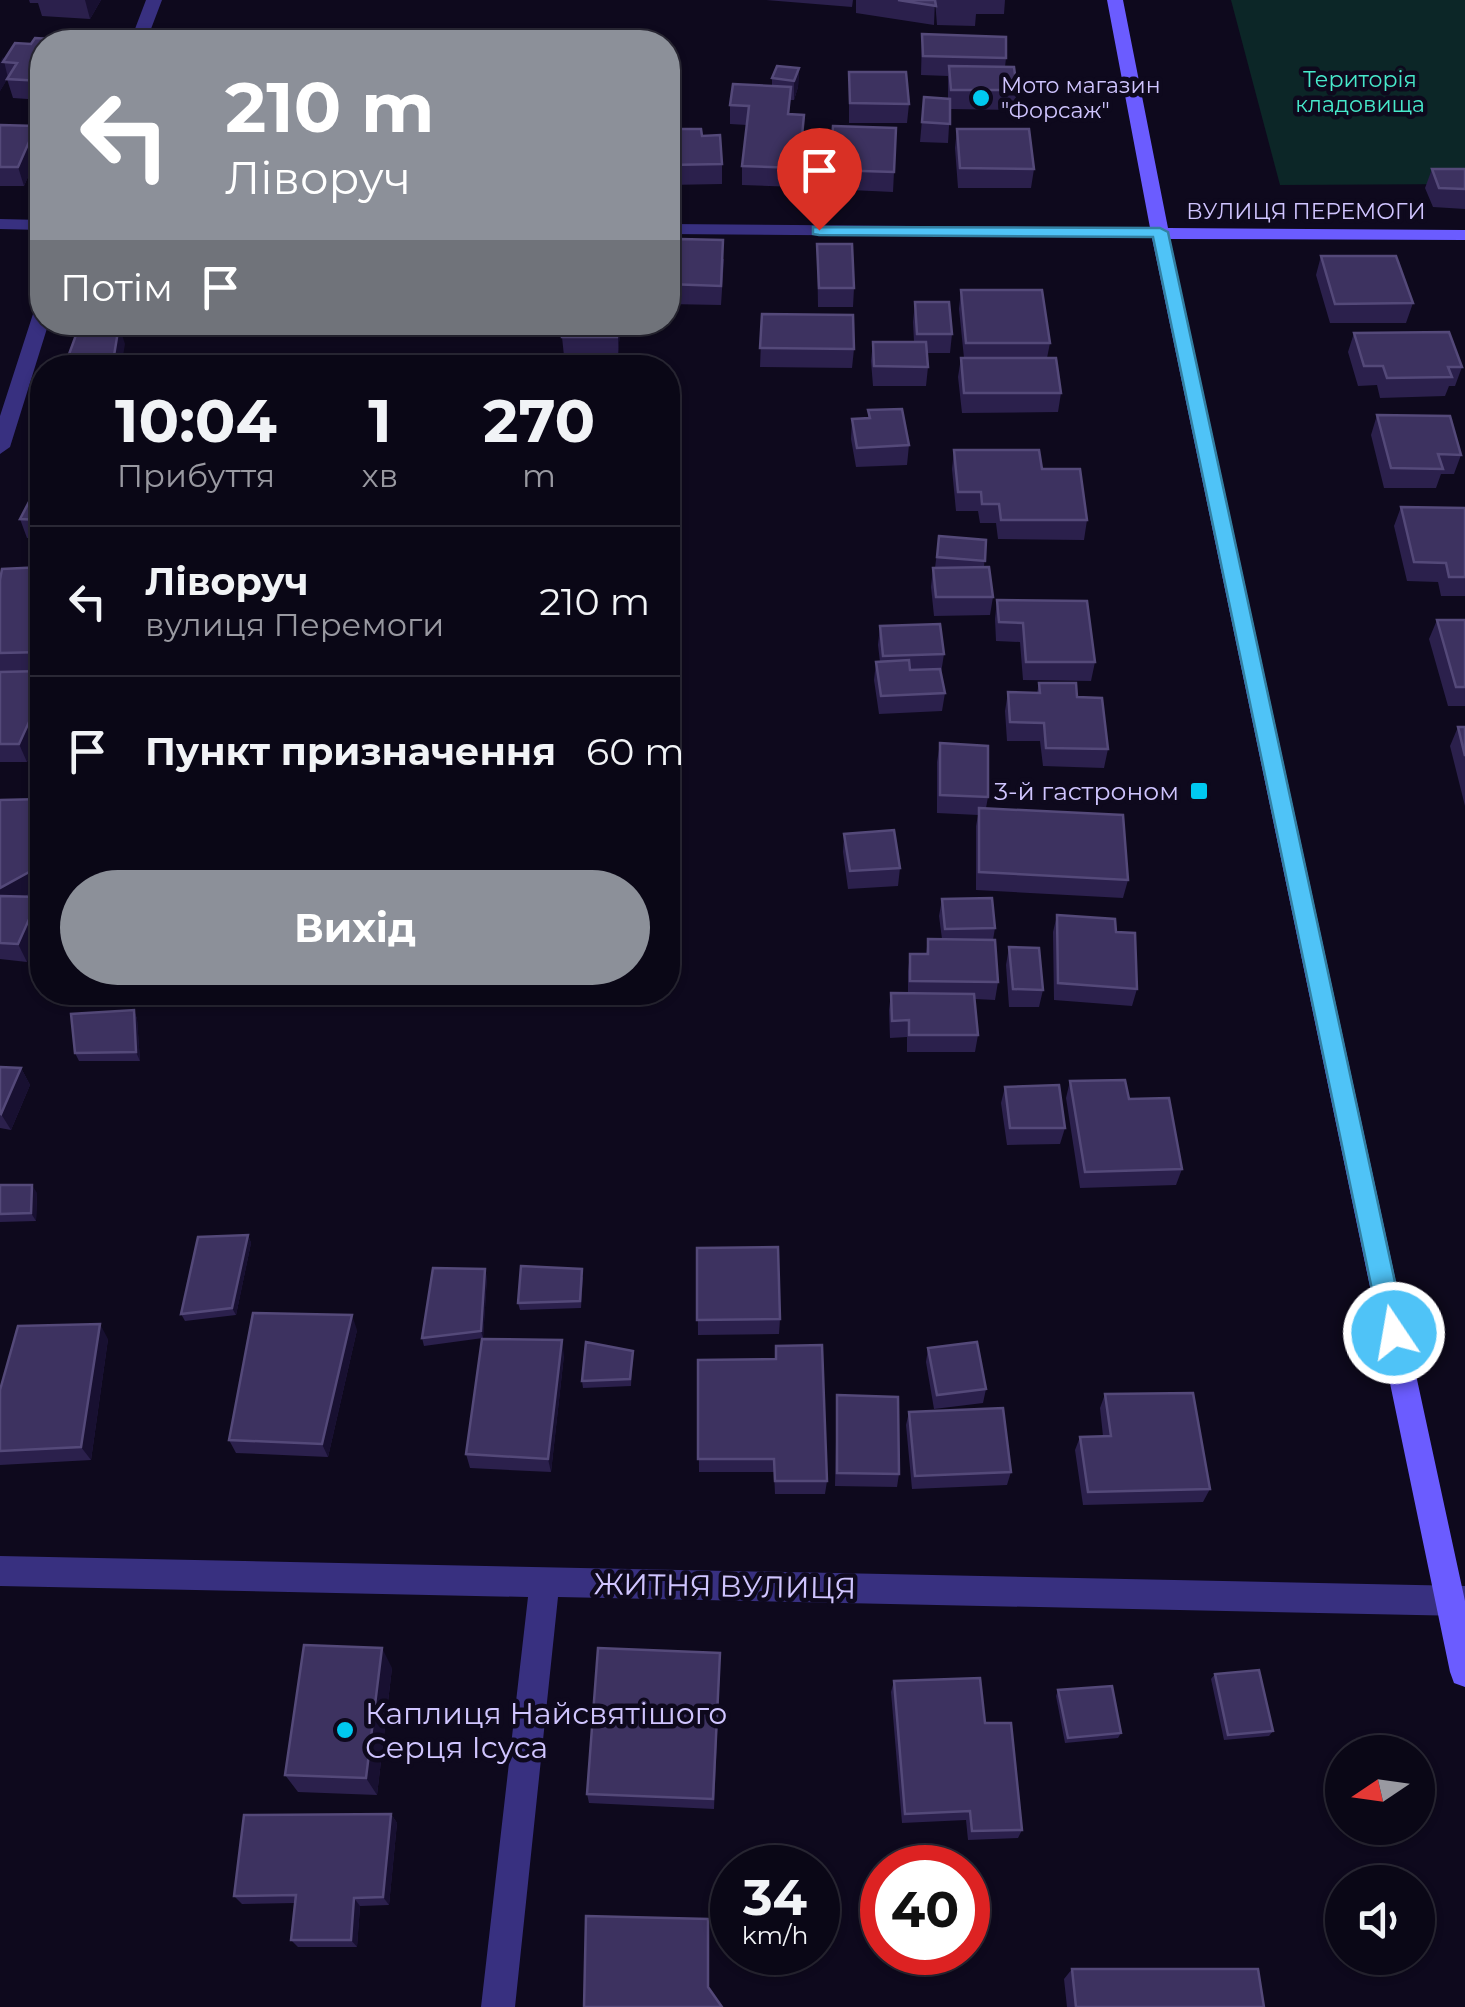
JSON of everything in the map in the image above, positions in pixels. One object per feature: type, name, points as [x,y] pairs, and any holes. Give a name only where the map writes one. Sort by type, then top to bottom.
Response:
[{"type":"street","points":[[143,30],[154,0]]},
{"type":"street","points":[[1114,0],[1160,232],[1458,1601],[1465,1672]]},
{"type":"street","points":[[0,224],[30,225]]},
{"type":"street","name":"ВУЛИЦЯ ПЕРЕМОГИ","points":[[680,229],[1465,235]]},
{"type":"street","points":[[0,447],[35,335]]},
{"type":"street","name":"ЖИТНЯ ВУЛИЦЯ","points":[[0,1571],[1458,1601]]},
{"type":"street","points":[[498,2007],[544,1582]]},
{"type":"green space","name":"Територія кладовища","points":[[1231,0],[1465,0],[1465,184],[1280,185]]},
{"type":"building","points":[[898,0],[935,0],[936,6]]},
{"type":"building","points":[[922,34],[1006,37],[1006,58],[923,56]]},
{"type":"building","points":[[15,43],[30,44],[30,80],[7,79],[17,63],[3,62]]},
{"type":"building","points":[[777,66],[799,68],[794,81],[772,78]]},
{"type":"building","points":[[949,66],[1014,67],[1017,90],[951,90]]},
{"type":"building","points":[[849,72],[906,72],[909,104],[850,103]]},
{"type":"building","points":[[733,84],[791,87],[788,114],[804,115],[799,168],[742,166],[749,106],[730,105]]},
{"type":"building","points":[[924,97],[950,99],[950,124],[922,122]]},
{"type":"building","points":[[0,125],[30,126],[30,140],[18,167],[0,167]]},
{"type":"building","points":[[833,126],[896,128],[894,172],[830,170]]},
{"type":"building","points":[[680,129],[701,129],[702,136],[720,135],[722,164],[680,165]]},
{"type":"building","points":[[957,129],[1029,129],[1034,169],[960,168]]},
{"type":"building","points":[[1432,169],[1465,169],[1465,189],[1439,188]]},
{"type":"building","points":[[680,239],[723,240],[721,286],[680,284]]},
{"type":"building","points":[[817,244],[852,244],[854,288],[819,288]]},
{"type":"building","points":[[1321,256],[1396,256],[1413,303],[1335,304]]},
{"type":"building","points":[[961,290],[1042,290],[1050,343],[966,343]]},
{"type":"building","points":[[915,302],[949,302],[952,334],[917,334]]},
{"type":"building","points":[[762,314],[853,315],[854,349],[760,348]]},
{"type":"building","points":[[1449,332],[1462,367],[1448,367],[1452,377],[1387,378],[1383,366],[1364,366],[1354,333]]},
{"type":"building","points":[[76,335],[117,335],[114,355],[69,355]]},
{"type":"building","points":[[562,335],[617,335],[617,337]]},
{"type":"building","points":[[873,342],[926,342],[928,367],[874,366]]},
{"type":"building","points":[[961,358],[1056,358],[1061,393],[964,393]]},
{"type":"building","points":[[902,409],[909,445],[857,448],[852,419],[870,418],[868,410]]},
{"type":"building","points":[[1377,415],[1450,416],[1461,455],[1438,454],[1443,469],[1391,468]]},
{"type":"building","points":[[954,450],[1039,450],[1042,469],[1080,469],[1087,520],[1001,520],[999,504],[982,504],[981,492],[958,492]]},
{"type":"building","points":[[30,500],[30,519],[20,519]]},
{"type":"building","points":[[1401,507],[1465,508],[1465,577],[1449,577],[1446,563],[1414,562]]},
{"type":"building","points":[[939,536],[986,540],[985,561],[937,557]]},
{"type":"building","points":[[989,567],[993,597],[936,597],[933,568]]},
{"type":"building","points":[[30,568],[30,652],[0,653],[2,569]]},
{"type":"building","points":[[997,600],[1087,601],[1095,662],[1026,662],[1023,623],[999,622]]},
{"type":"building","points":[[1437,620],[1465,620],[1465,687],[1456,687]]},
{"type":"building","points":[[940,624],[944,654],[883,656],[880,626]]},
{"type":"building","points":[[909,660],[910,670],[940,669],[945,693],[881,696],[876,662]]},
{"type":"building","points":[[30,671],[30,720],[19,744],[0,744],[0,672]]},
{"type":"building","points":[[1039,683],[1076,683],[1077,697],[1102,698],[1108,749],[1046,748],[1044,723],[1010,722],[1008,692],[1040,693]]},
{"type":"building","points":[[1458,727],[1465,727],[1465,756]]},
{"type":"building","points":[[940,743],[988,746],[988,797],[940,795]]},
{"type":"building","points":[[30,799],[30,872],[0,888],[0,800]]},
{"type":"building","points":[[979,808],[1123,815],[1128,880],[979,872]]},
{"type":"building","points":[[894,830],[900,868],[850,871],[844,834]]},
{"type":"building","points":[[0,896],[30,897],[30,917],[18,944],[0,943]]},
{"type":"building","points":[[992,898],[995,928],[945,929],[942,899]]},
{"type":"building","points":[[1057,915],[1115,919],[1116,932],[1135,933],[1137,989],[1058,983]]},
{"type":"building","points":[[928,939],[995,940],[998,982],[910,981],[910,954],[928,954]]},
{"type":"building","points":[[1009,947],[1039,948],[1043,990],[1013,989]]},
{"type":"building","points":[[891,993],[974,994],[978,1035],[909,1035],[909,1020],[892,1021]]},
{"type":"building","points":[[134,1010],[136,1052],[75,1053],[71,1014]]},
{"type":"building","points":[[0,1067],[21,1068],[1,1114],[0,1113]]},
{"type":"building","points":[[1125,1080],[1129,1099],[1169,1098],[1182,1169],[1085,1172],[1070,1081]]},
{"type":"building","points":[[1059,1085],[1065,1128],[1010,1128],[1005,1087]]},
{"type":"building","points":[[0,1185],[32,1185],[31,1213],[0,1214]]},
{"type":"building","points":[[248,1235],[232,1308],[181,1314],[198,1237]]},
{"type":"building","points":[[778,1247],[780,1319],[697,1320],[697,1248]]},
{"type":"building","points":[[521,1266],[582,1269],[580,1301],[518,1303]]},
{"type":"building","points":[[433,1268],[485,1269],[481,1331],[422,1338]]},
{"type":"building","points":[[253,1313],[352,1315],[322,1444],[229,1440]]},
{"type":"building","points":[[100,1324],[81,1447],[0,1451],[0,1390],[18,1326]]},
{"type":"building","points":[[482,1339],[562,1340],[548,1459],[466,1454]]},
{"type":"building","points":[[586,1342],[633,1351],[630,1379],[582,1381]]},
{"type":"building","points":[[977,1342],[986,1389],[937,1395],[928,1348]]},
{"type":"building","points":[[822,1345],[827,1481],[775,1481],[774,1459],[698,1459],[698,1360],[776,1359],[776,1346]]},
{"type":"building","points":[[1193,1393],[1210,1489],[1088,1492],[1080,1437],[1111,1436],[1105,1394]]},
{"type":"building","points":[[837,1395],[898,1397],[899,1474],[837,1473]]},
{"type":"building","points":[[1003,1408],[1011,1472],[915,1476],[909,1412]]},
{"type":"building","name":"Каплиця Найсвятішого Серця Ісуса","points":[[304,1645],[382,1648],[366,1778],[285,1775]]},
{"type":"building","points":[[598,1648],[720,1653],[713,1799],[587,1794]]},
{"type":"building","points":[[1259,1670],[1273,1731],[1228,1735],[1215,1674]]},
{"type":"building","points":[[980,1678],[985,1723],[1011,1723],[1022,1830],[972,1831],[970,1811],[905,1814],[894,1681]]},
{"type":"building","points":[[1112,1686],[1121,1733],[1068,1738],[1058,1690]]},
{"type":"building","points":[[391,1814],[383,1897],[354,1898],[351,1940],[291,1940],[296,1895],[234,1896],[244,1815]]},
{"type":"building","points":[[586,1916],[708,1919],[708,1987],[722,2007],[584,2007]]},
{"type":"building","points":[[1072,1969],[1258,1969],[1264,2007],[1076,2007]]},
{"type":"place","name":"Мото магазин \"Форсаж\"","points":[[981,98]]},
{"type":"place","name":"3-й гастроном","points":[[1199,791]]},
{"type":"place","name":"Каплиця Найсвятішого Серця Ісуса","points":[[345,1730]]},
{"type":"route","points":[[819,230],[1160,232],[1394,1333]]}]
